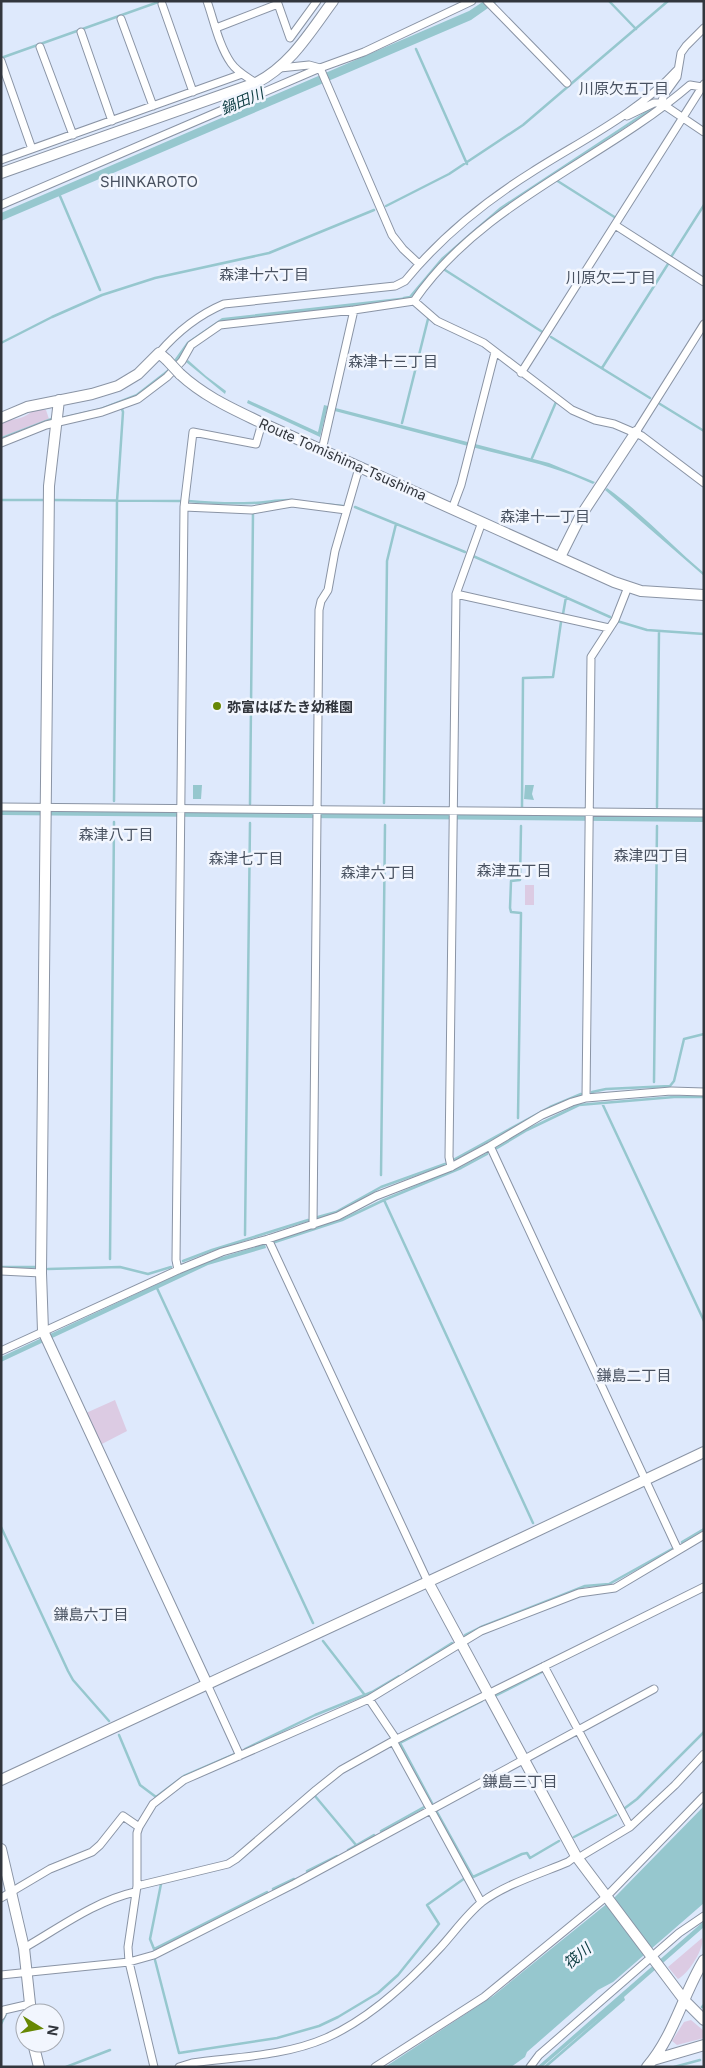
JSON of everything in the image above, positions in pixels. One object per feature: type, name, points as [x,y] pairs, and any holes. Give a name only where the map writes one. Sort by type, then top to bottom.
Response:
[{"type":"street","points":[[206,1],[223,48],[232,64],[242,74],[256,82]]},
{"type":"street","points":[[216,28],[278,3],[290,38],[317,1]]},
{"type":"street","points":[[319,20],[314,13],[322,1]]},
{"type":"street","points":[[1,173],[256,82],[280,68],[290,59],[333,1]]},
{"type":"street","points":[[1,205],[364,52],[472,1]]},
{"type":"street","points":[[162,4],[193,92]]},
{"type":"street","points":[[489,4],[567,83]]},
{"type":"street","points":[[121,18],[153,106]]},
{"type":"street","points":[[663,104],[664,95],[677,77],[682,53],[686,46],[704,28]]},
{"type":"street","points":[[81,32],[112,121]]},
{"type":"street","points":[[40,47],[73,134]]},
{"type":"street","points":[[1,61],[32,149]]},
{"type":"street","points":[[280,68],[309,65],[321,70],[392,235],[419,264]]},
{"type":"street","points":[[1,418],[27,407],[92,394],[118,386],[163,356],[174,336],[202,315],[224,304],[396,286],[405,281],[451,231],[477,210],[530,173],[620,118],[655,92],[678,69]]},
{"type":"street","points":[[1,160],[242,74]]},
{"type":"street","points":[[1,443],[57,420],[102,412],[138,399],[177,366],[186,356],[191,345],[220,325],[354,310],[414,301],[444,264],[500,214],[690,85],[703,86],[521,373]]},
{"type":"street","points":[[620,118],[654,103],[663,104],[704,132]]},
{"type":"street","points":[[615,225],[704,282]]},
{"type":"street","points":[[414,301],[437,321],[484,343],[572,410],[636,432],[704,483]]},
{"type":"street","points":[[322,450],[354,310]]},
{"type":"street","points":[[560,558],[580,517],[704,324]]},
{"type":"street","points":[[452,509],[461,485],[495,352]]},
{"type":"street","name":"Route Tomishima-Tsushima","points":[[163,356],[180,374],[210,398],[359,468],[560,558],[641,591],[704,595]]},
{"type":"street","points":[[59,400],[49,486],[41,1273],[43,1331],[240,1756]]},
{"type":"street","points":[[178,1270],[176,1260],[184,507],[193,432],[256,444],[262,423]]},
{"type":"street","points":[[313,1224],[319,610],[321,601],[328,590],[335,551],[359,468]]},
{"type":"street","points":[[184,507],[252,510],[292,503],[346,510]]},
{"type":"street","points":[[450,1167],[456,594],[482,522]]},
{"type":"street","points":[[586,1098],[591,657],[615,620],[628,587]]},
{"type":"street","points":[[456,594],[609,628]]},
{"type":"street","points":[[1,807],[46,812],[182,811],[316,813],[454,810],[589,816],[704,813]]},
{"type":"street","points":[[1,1351],[178,1270],[222,1252],[338,1216],[376,1196],[450,1167],[542,1115],[572,1102],[586,1098],[671,1091],[704,1092]]},
{"type":"street","points":[[490,1146],[678,1550]]},
{"type":"street","points":[[268,1239],[428,1582],[577,1857],[685,2001],[704,2020]]},
{"type":"street","points":[[1,1271],[41,1273]]},
{"type":"street","points":[[1,1780],[704,1452]]},
{"type":"street","points":[[154,2067],[129,1962],[128,1947],[136,1889],[136,1834],[138,1827],[153,1804],[184,1780],[369,1699],[481,1631],[579,1593],[615,1588],[704,1535]]},
{"type":"street","points":[[24,1948],[104,1903],[136,1889],[228,1864],[341,1770],[395,1740],[704,1587]]},
{"type":"street","points":[[544,1666],[630,1827]]},
{"type":"street","points":[[1,1975],[129,1962],[154,1955],[294,1884],[654,1690]]},
{"type":"street","points":[[369,1699],[395,1740],[482,1902]]},
{"type":"street","points":[[179,2067],[192,2063],[290,2050],[313,2043],[344,2029],[395,1992],[436,1953],[482,1902],[499,1891],[568,1862],[630,1827],[675,1785],[704,1754]]},
{"type":"street","points":[[375,2067],[484,1997],[606,1897],[704,1796]]},
{"type":"street","points":[[1,1898],[50,1869],[92,1852],[123,1816],[138,1827]]},
{"type":"street","points":[[1,1849],[24,1948],[30,2003]]},
{"type":"street","points":[[530,2067],[539,2055],[656,1961],[679,1933],[704,1916]]},
{"type":"street","points":[[650,2063],[685,2001],[696,1973],[704,1960]]},
{"type":"street","points":[[1,2016],[4,2010],[15,2010]]},
{"type":"street","points":[[650,2063],[704,2045]]},
{"type":"street","points":[[36,2053],[39,2067]]},
{"type":"shaded area","points":[[39,409],[46,410],[49,419],[1,437],[1,423],[22,417]]},
{"type":"shaded area","points":[[525,885],[534,885],[534,905],[525,905]]},
{"type":"shaded area","points":[[115,1400],[127,1431],[100,1445],[86,1413]]},
{"type":"shaded area","points":[[702,1938],[701,1948],[695,1960],[678,1979],[668,1967]]},
{"type":"shaded area","points":[[691,2020],[704,2031],[704,2038],[677,2045],[672,2041],[684,2022]]},
{"type":"water","points":[[484,1],[498,1],[471,20],[1,221],[1,213],[469,11]]},
{"type":"water","points":[[407,297],[407,299],[220,323],[148,389],[126,402],[1,441],[1,437],[53,417],[61,417],[100,408],[136,394],[167,370],[187,342],[222,318]]},
{"type":"water","points":[[188,360],[226,391],[225,394],[186,362]]},
{"type":"water","points":[[248,400],[318,432],[324,405],[549,463],[595,482],[593,484],[562,471],[532,462],[327,409],[320,437],[247,403]]},
{"type":"water","points":[[607,488],[644,518],[704,573],[704,576],[605,490]]},
{"type":"water","points":[[193,785],[202,785],[201,799],[193,799]]},
{"type":"water","points":[[525,785],[534,785],[532,794],[534,800],[524,799]]},
{"type":"water","points":[[1,810],[704,816],[704,822],[1,815]]},
{"type":"water","points":[[265,1244],[266,1248],[208,1265],[1,1362],[1,1357],[202,1263]]},
{"type":"water","name":"筏川","points":[[704,1806],[704,1903],[613,1982],[598,1990],[527,2052],[525,2057],[511,2067],[385,2067],[493,1996],[614,1898]]},
{"type":"water","points":[[704,1921],[704,1927],[624,1997],[625,2000],[547,2067],[543,2067],[603,2015],[542,2067],[537,2067]]},
{"type":"waterway","points":[[1,58],[161,1]]},
{"type":"waterway","points":[[609,1],[636,29]]},
{"type":"waterway","points":[[386,206],[449,174],[523,125],[668,1]]},
{"type":"waterway","points":[[416,49],[467,164]]},
{"type":"waterway","points":[[404,298],[410,297],[442,259],[501,208],[656,106]]},
{"type":"waterway","points":[[556,180],[616,218]]},
{"type":"waterway","points":[[60,196],[100,290]]},
{"type":"waterway","points":[[671,257],[704,205]]},
{"type":"waterway","points":[[1,343],[52,317],[102,295],[155,278],[269,253],[374,210]]},
{"type":"waterway","points":[[602,368],[668,264]]},
{"type":"waterway","points":[[445,270],[544,333]]},
{"type":"waterway","points":[[402,423],[428,319]]},
{"type":"waterway","points":[[551,337],[650,398]]},
{"type":"waterway","points":[[532,458],[556,402]]},
{"type":"waterway","points":[[660,404],[704,431]]},
{"type":"waterway","points":[[114,801],[117,501],[122,409]]},
{"type":"waterway","points":[[1,500],[43,500]]},
{"type":"waterway","points":[[53,500],[180,501]]},
{"type":"waterway","points":[[188,501],[257,503],[292,500]]},
{"type":"waterway","points":[[323,504],[343,506]]},
{"type":"waterway","points":[[355,507],[465,552]]},
{"type":"waterway","points":[[250,804],[253,512]]},
{"type":"waterway","points":[[384,803],[387,561],[396,524]]},
{"type":"waterway","points":[[473,556],[610,617]]},
{"type":"waterway","points":[[563,614],[566,597]]},
{"type":"waterway","points":[[617,621],[647,630],[704,634]]},
{"type":"waterway","points":[[522,807],[523,678],[553,677],[561,622]]},
{"type":"waterway","points":[[657,807],[659,631]]},
{"type":"waterway","points":[[110,1259],[114,822]]},
{"type":"waterway","points":[[245,1235],[250,823]]},
{"type":"waterway","points":[[381,1175],[385,825]]},
{"type":"waterway","points":[[518,1118],[521,913],[511,912],[510,908],[511,881],[520,880],[521,826]]},
{"type":"waterway","points":[[654,1082],[657,826]]},
{"type":"waterway","points":[[592,1092],[606,1089],[670,1086],[674,1081],[684,1039],[704,1034]]},
{"type":"waterway","points":[[455,1159],[550,1107],[581,1094]]},
{"type":"waterway","points":[[497,1148],[527,1130],[579,1105],[674,1097],[704,1097]]},
{"type":"waterway","points":[[602,1103],[704,1321]]},
{"type":"waterway","points":[[275,1242],[342,1220],[384,1200],[461,1168],[487,1154]]},
{"type":"waterway","points":[[318,1217],[336,1212],[381,1187],[445,1164]]},
{"type":"waterway","points":[[384,1200],[533,1523]]},
{"type":"waterway","points":[[183,1261],[308,1220]]},
{"type":"waterway","points":[[1,1267],[36,1267]]},
{"type":"waterway","points":[[48,1269],[120,1267],[148,1274],[171,1267]]},
{"type":"waterway","points":[[156,1286],[313,1623]]},
{"type":"waterway","points":[[1,1527],[73,1680],[109,1721]]},
{"type":"waterway","points":[[682,1542],[704,1529]]},
{"type":"waterway","points":[[465,1635],[585,1586],[609,1584],[672,1549]]},
{"type":"waterway","points":[[323,1641],[364,1694]]},
{"type":"waterway","points":[[406,1672],[452,1643]]},
{"type":"waterway","points":[[495,1696],[544,1671]]},
{"type":"waterway","points":[[245,1749],[315,1715],[372,1692],[399,1676]]},
{"type":"waterway","points":[[432,1803],[400,1743],[482,1701]]},
{"type":"waterway","points":[[625,1808],[637,1799],[704,1732]]},
{"type":"waterway","points":[[119,1735],[140,1785],[156,1797],[184,1776],[235,1754]]},
{"type":"waterway","points":[[315,1796],[356,1845]]},
{"type":"waterway","points":[[381,1831],[426,1806]]},
{"type":"waterway","points":[[437,1812],[473,1877],[522,1854],[527,1853],[530,1858],[559,1841]]},
{"type":"waterway","points":[[574,1837],[616,1815]]},
{"type":"waterway","points":[[348,1850],[374,1835]]},
{"type":"waterway","points":[[307,1871],[337,1856]]},
{"type":"waterway","points":[[155,1960],[179,2053],[277,2038],[319,2026],[378,1993],[398,1975],[439,1924],[427,1905],[465,1878]]},
{"type":"waterway","points":[[273,1889],[294,1879]]},
{"type":"waterway","points":[[161,1884],[150,1939],[154,1949],[267,1892]]},
{"type":"waterway","points":[[1,2024],[6,2014]]},
{"type":"waterway","points":[[66,2067],[110,2050]]},
{"type":"waterway","points":[[674,2067],[700,2060]]},
{"type":"place","name":"弥富はばたき幼稚園","points":[[217,706]]},
{"type":"district","name":"川原欠五丁目","points":[[624,88]]},
{"type":"district","name":"SHINKAROTO","points":[[149,181]]},
{"type":"district","name":"森津十六丁目","points":[[264,274]]},
{"type":"district","name":"川原欠二丁目","points":[[611,277]]},
{"type":"district","name":"森津十三丁目","points":[[393,361]]},
{"type":"district","name":"森津十一丁目","points":[[545,516]]},
{"type":"district","name":"森津八丁目","points":[[116,834]]},
{"type":"district","name":"森津四丁目","points":[[651,855]]},
{"type":"district","name":"森津七丁目","points":[[246,858]]},
{"type":"district","name":"森津五丁目","points":[[514,870]]},
{"type":"district","name":"森津六丁目","points":[[378,872]]},
{"type":"district","name":"鎌島二丁目","points":[[634,1375]]},
{"type":"district","name":"鎌島六丁目","points":[[91,1614]]},
{"type":"district","name":"鎌島三丁目","points":[[520,1781]]},
{"type":"water label","name":"鍋田川","points":[[242,101]]}]
